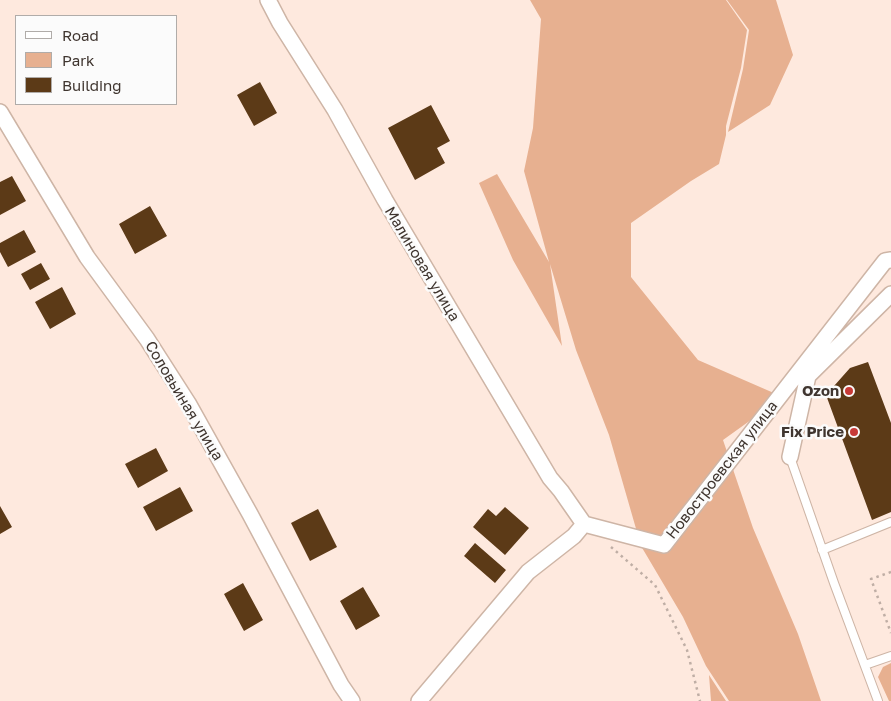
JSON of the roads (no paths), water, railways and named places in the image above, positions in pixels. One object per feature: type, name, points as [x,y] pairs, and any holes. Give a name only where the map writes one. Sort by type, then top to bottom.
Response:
[{"type":"street","name":"Малиновая улица","points":[[268,0],[550,478],[584,524]]},
{"type":"street","name":"Соловьиная улица","points":[[0,112],[87,257],[147,339],[188,403],[250,514],[341,685],[352,701]]},
{"type":"street","name":"Новостроевская улица","points":[[584,524],[664,545],[885,261],[891,260]]},
{"type":"street","points":[[790,457],[808,376],[891,294]]},
{"type":"street","points":[[419,701],[528,572],[574,536],[584,524]]},
{"type":"lane","points":[[790,457],[878,701]]},
{"type":"lane","points":[[822,550],[891,522]]},
{"type":"lane","points":[[865,665],[891,656]]},
{"type":"place","name":"Ozon","points":[[849,391]]},
{"type":"place","name":"Fix Price","points":[[854,432]]}]
